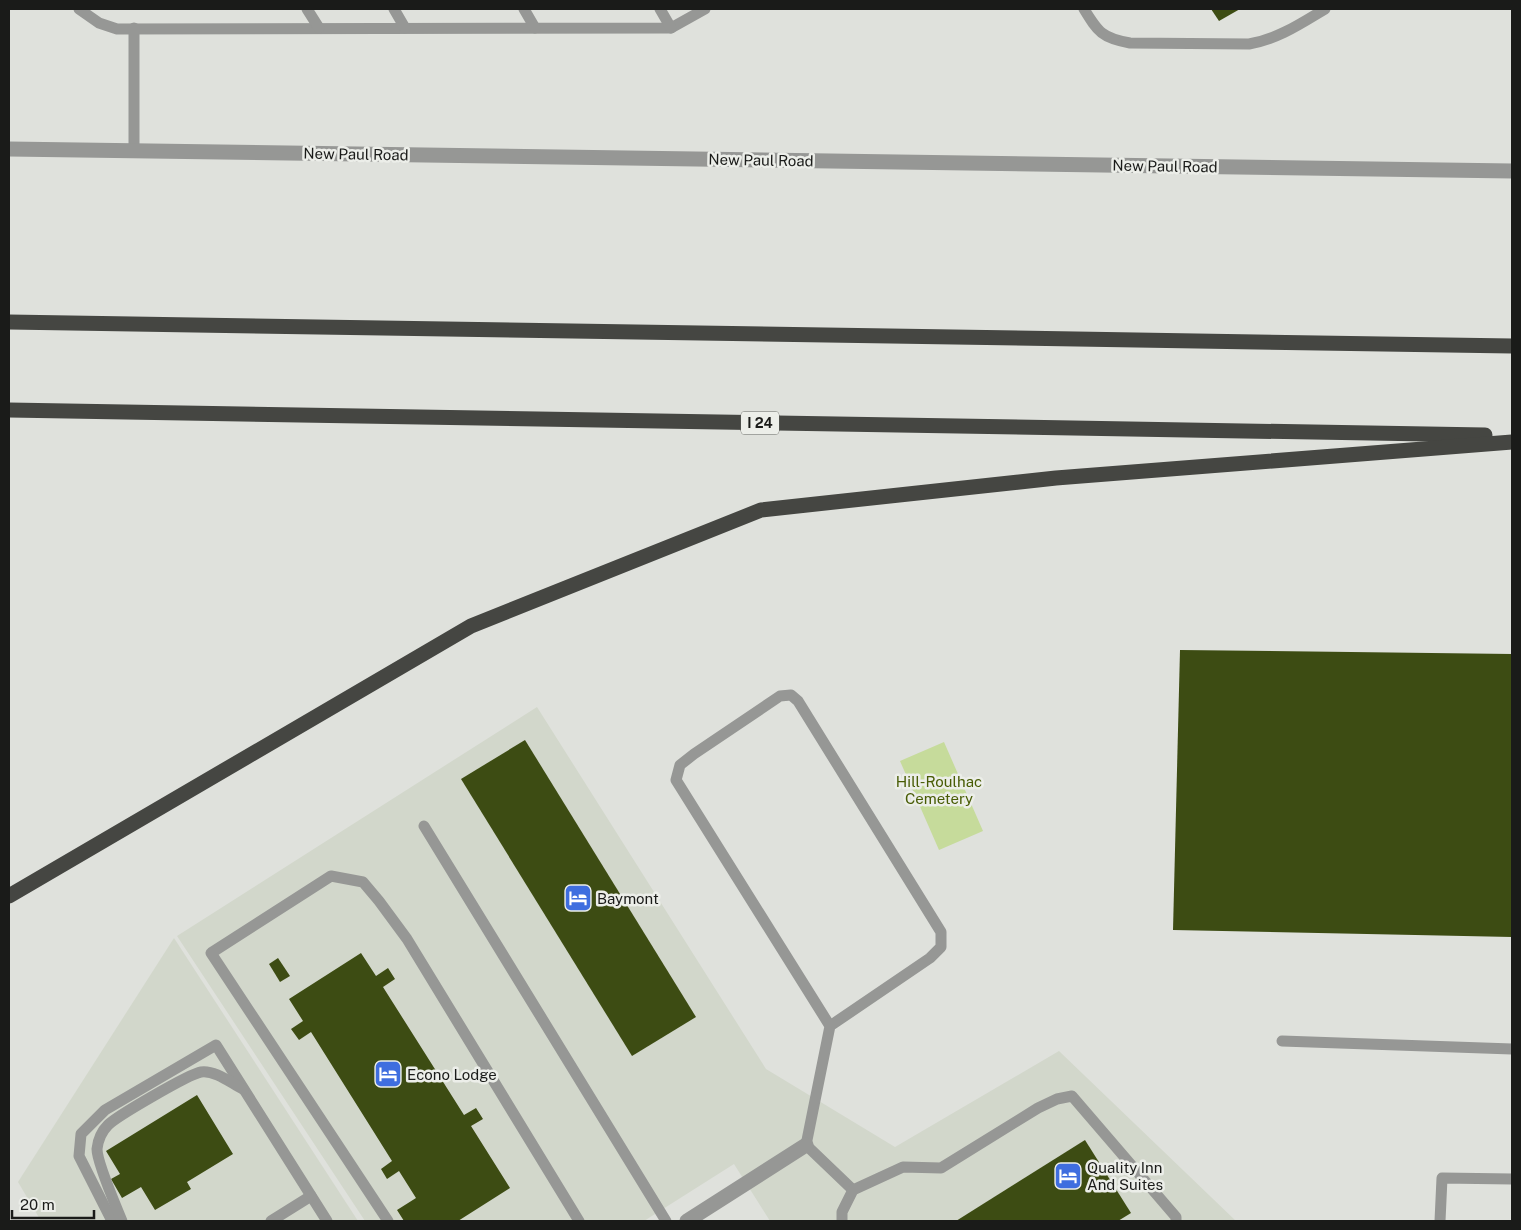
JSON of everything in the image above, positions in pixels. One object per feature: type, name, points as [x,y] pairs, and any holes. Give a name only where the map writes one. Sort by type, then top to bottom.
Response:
[{"type":"highway","points":[[9,322],[1512,346]]},
{"type":"highway","name":"I 24","points":[[9,410],[1512,436]]},
{"type":"highway","points":[[9,896],[471,626],[761,510],[1056,478],[1512,442]]},
{"type":"street","name":"New Paul Road","points":[[9,149],[1512,172]]},
{"type":"street","points":[[687,1221],[806,1145]]},
{"type":"lane","points":[[79,9],[89,17],[117,29],[671,28],[705,9]]},
{"type":"lane","points":[[307,9],[318,28]]},
{"type":"lane","points":[[394,9],[405,28]]},
{"type":"lane","points":[[524,9],[536,28]]},
{"type":"lane","points":[[660,9],[671,28]]},
{"type":"lane","points":[[1084,9],[1101,34],[1112,40],[1130,43],[1249,44],[1265,41],[1277,36],[1324,9]]},
{"type":"lane","points":[[134,28],[134,151]]},
{"type":"lane","points":[[830,1026],[930,958],[941,947],[941,932],[798,701],[791,695],[780,696],[680,765],[676,780],[830,1026],[806,1145],[854,1190]]},
{"type":"lane","points":[[424,826],[666,1221]]},
{"type":"lane","points":[[388,1221],[211,953],[331,876],[363,882],[407,939],[579,1221]]},
{"type":"lane","points":[[1282,1041],[1512,1049]]},
{"type":"lane","points":[[112,1221],[79,1156],[81,1134],[105,1110],[216,1045],[327,1221]]},
{"type":"lane","points":[[122,1221],[102,1170],[97,1150],[101,1133],[110,1123],[176,1083],[201,1072],[217,1075],[244,1090]]},
{"type":"lane","points":[[842,1221],[842,1212],[854,1190],[903,1166],[941,1168],[1038,1108],[1057,1099],[1072,1096],[1176,1217],[1176,1221]]},
{"type":"lane","points":[[1440,1221],[1442,1178],[1512,1179]]},
{"type":"lane","points":[[271,1221],[312,1196]]},
{"type":"shaded area","points":[[537,707],[766,1069],[895,1147],[1059,1051],[1236,1221],[770,1221],[734,1164],[644,1221],[365,1221],[177,936]]},
{"type":"shaded area","points":[[174,938],[358,1221],[41,1221],[18,1182]]},
{"type":"green space","name":"Hill-Roulhac Cemetery","points":[[944,742],[983,831],[939,850],[900,761]]},
{"type":"building","points":[[1211,9],[1240,9],[1219,21]]},
{"type":"building","points":[[1180,650],[1512,654],[1512,937],[1173,930]]},
{"type":"building","name":"Baymont","points":[[525,740],[696,1017],[632,1056],[461,779]]},
{"type":"building","name":"Econo Lodge","points":[[361,953],[376,976],[388,968],[395,979],[383,987],[464,1115],[476,1108],[483,1119],[471,1126],[510,1188],[458,1221],[404,1221],[397,1210],[416,1198],[399,1171],[387,1179],[381,1169],[392,1161],[311,1032],[299,1040],[291,1029],[303,1021],[289,999]]},
{"type":"building","points":[[278,958],[290,976],[280,982],[269,964]]},
{"type":"building","points":[[197,1095],[233,1154],[187,1182],[191,1189],[155,1210],[141,1187],[122,1198],[111,1179],[120,1174],[106,1151]]},
{"type":"building","name":"Quality Inn And Suites","points":[[1085,1140],[1131,1213],[1118,1221],[956,1221]]},
{"type":"place","name":"Baymont","points":[[578,898]]},
{"type":"place","name":"Econo Lodge","points":[[388,1074]]},
{"type":"place","name":"Quality Inn And Suites","points":[[1068,1176]]}]
